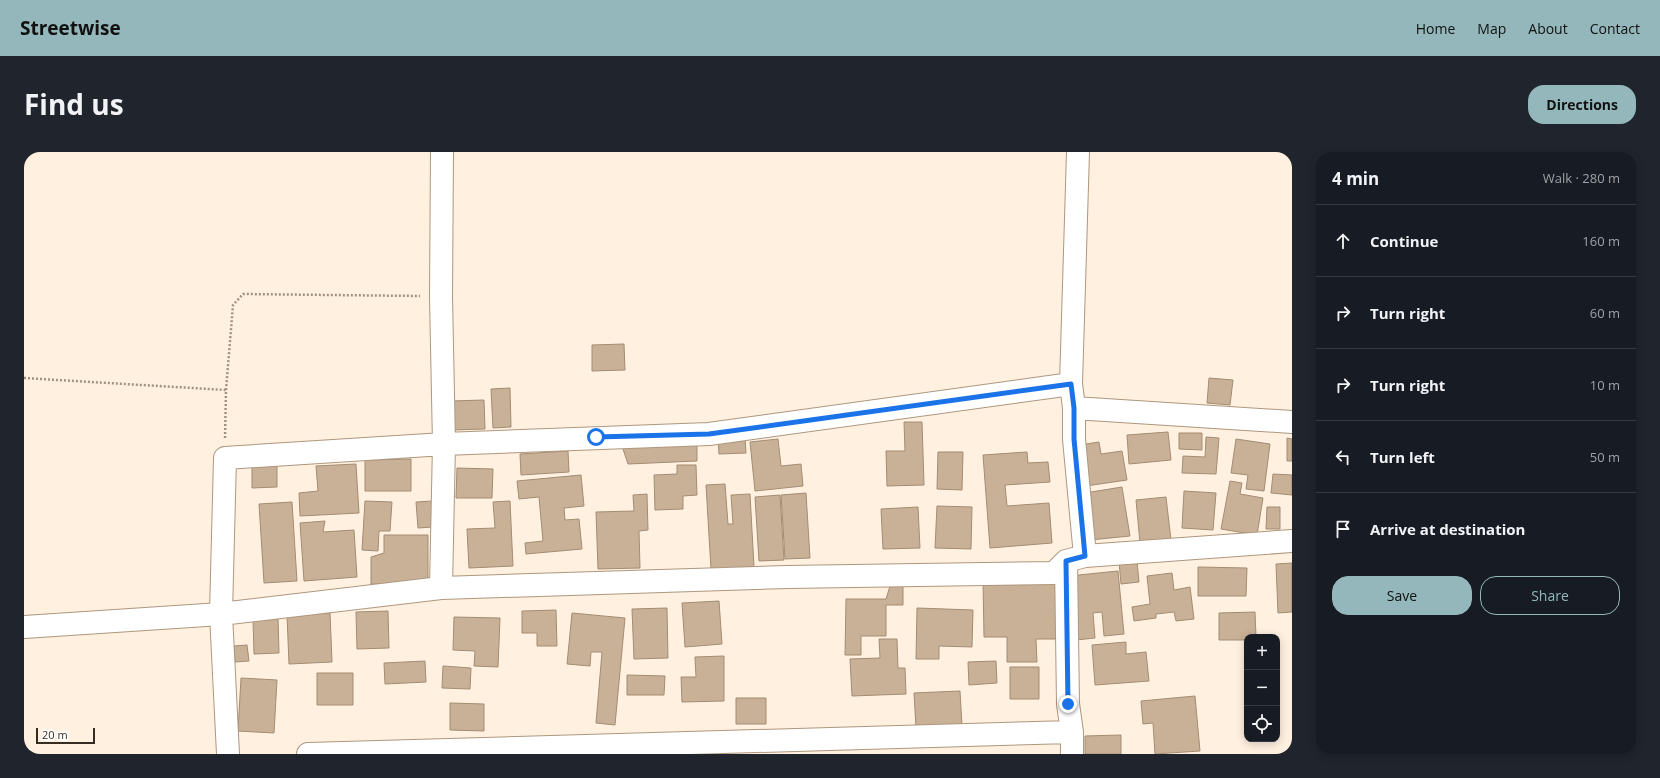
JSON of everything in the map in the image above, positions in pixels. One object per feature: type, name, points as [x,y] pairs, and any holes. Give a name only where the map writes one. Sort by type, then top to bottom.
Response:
[{"type":"street","points":[[441,588],[444,444],[441,296],[442,152]]},
{"type":"street","points":[[1072,754],[1072,732],[1068,704],[1075,558],[1074,408],[1071,384],[1078,152]]},
{"type":"street","points":[[228,754],[221,614],[225,458],[444,444],[709,434],[1071,384]]},
{"type":"street","points":[[1074,408],[1292,422]]},
{"type":"street","points":[[24,627],[221,614],[441,588],[787,577],[1054,573],[1075,558],[1292,541]]},
{"type":"street","points":[[308,754],[1072,732]]},
{"type":"path","points":[[225,458],[226,390],[233,305],[243,294],[441,296]]},
{"type":"path","points":[[24,378],[226,390]]},
{"type":"building","points":[[624,344],[625,370],[592,371],[592,345]]},
{"type":"building","points":[[1209,378],[1233,380],[1230,405],[1207,403]]},
{"type":"building","points":[[510,388],[511,427],[493,428],[491,389]]},
{"type":"building","points":[[484,400],[485,429],[452,430],[450,401]]},
{"type":"building","points":[[904,422],[922,422],[924,485],[887,486],[886,451],[905,451]]},
{"type":"building","points":[[1168,432],[1171,460],[1129,464],[1127,435]]},
{"type":"building","points":[[1179,433],[1202,433],[1202,450],[1179,449]]},
{"type":"building","points":[[745,437],[746,453],[719,454],[718,439]]},
{"type":"building","points":[[1206,437],[1219,438],[1216,474],[1182,473],[1183,456],[1205,457]]},
{"type":"building","points":[[1287,438],[1292,439],[1292,461],[1287,461]]},
{"type":"building","points":[[778,439],[781,466],[801,464],[803,486],[755,491],[750,442]]},
{"type":"building","points":[[1236,439],[1270,444],[1264,491],[1246,489],[1248,475],[1231,473]]},
{"type":"building","points":[[1099,442],[1101,454],[1122,451],[1127,480],[1086,486],[1080,445]]},
{"type":"building","points":[[697,444],[697,461],[628,464],[622,446]]},
{"type":"building","points":[[568,451],[569,472],[521,475],[520,454]]},
{"type":"building","points":[[938,452],[963,452],[962,490],[937,489]]},
{"type":"building","points":[[1027,452],[1028,463],[1048,462],[1050,482],[1005,485],[1007,506],[1049,503],[1052,543],[990,548],[983,455]]},
{"type":"building","points":[[411,459],[411,491],[365,491],[365,460]]},
{"type":"building","points":[[277,464],[277,487],[252,488],[252,465]]},
{"type":"building","points":[[356,464],[359,513],[300,516],[299,493],[318,491],[316,466]]},
{"type":"building","points":[[677,465],[696,465],[697,495],[683,496],[683,509],[655,510],[654,475],[677,474]]},
{"type":"building","points":[[457,468],[493,469],[492,498],[456,498]]},
{"type":"building","points":[[1273,474],[1292,475],[1292,495],[1271,493]]},
{"type":"building","points":[[581,475],[584,506],[564,508],[565,520],[579,519],[582,549],[526,554],[525,543],[543,541],[539,497],[519,499],[517,481]]},
{"type":"building","points":[[1230,481],[1242,483],[1240,494],[1263,498],[1257,535],[1221,529]]},
{"type":"building","points":[[725,484],[728,524],[733,524],[731,495],[750,494],[754,567],[711,569],[706,485]]},
{"type":"building","points":[[1122,487],[1130,536],[1090,540],[1085,493]]},
{"type":"building","points":[[1184,491],[1216,493],[1213,530],[1182,528]]},
{"type":"building","points":[[806,493],[810,558],[785,559],[781,495]]},
{"type":"building","points":[[647,494],[648,530],[639,531],[640,568],[598,569],[596,512],[634,511],[633,495]]},
{"type":"building","points":[[780,495],[784,560],[759,561],[755,497]]},
{"type":"building","points":[[1166,497],[1171,540],[1140,543],[1136,500]]},
{"type":"building","points":[[365,501],[392,502],[390,531],[379,531],[378,551],[362,550]]},
{"type":"building","points":[[432,501],[433,527],[418,528],[416,502]]},
{"type":"building","points":[[510,501],[513,566],[469,568],[467,529],[495,528],[493,502]]},
{"type":"building","points":[[292,502],[297,581],[264,583],[259,504]]},
{"type":"building","points":[[937,506],[972,507],[971,549],[935,548]]},
{"type":"building","points":[[918,507],[920,548],[883,549],[881,509]]},
{"type":"building","points":[[1267,507],[1280,507],[1280,529],[1266,529]]},
{"type":"building","points":[[325,521],[323,532],[354,530],[357,577],[304,581],[300,523]]},
{"type":"building","points":[[384,535],[428,535],[428,585],[371,584],[371,557],[384,553]]},
{"type":"building","points":[[1137,561],[1139,582],[1121,584],[1119,562]]},
{"type":"building","points":[[1292,563],[1292,612],[1278,613],[1276,564]]},
{"type":"building","points":[[1198,567],[1247,568],[1246,596],[1198,596]]},
{"type":"building","points":[[1118,571],[1124,634],[1104,636],[1102,612],[1093,613],[1095,638],[1076,640],[1069,576]]},
{"type":"building","points":[[1172,573],[1174,590],[1190,587],[1194,619],[1176,621],[1174,612],[1156,614],[1156,618],[1134,621],[1132,607],[1150,604],[1147,576]]},
{"type":"building","points":[[1058,578],[1059,639],[1036,639],[1037,662],[1007,662],[1007,637],[984,637],[983,580]]},
{"type":"building","points":[[890,586],[903,586],[903,605],[886,605],[886,636],[861,636],[861,655],[845,655],[846,599],[886,599]]},
{"type":"building","points":[[719,601],[722,644],[685,647],[682,603]]},
{"type":"building","points":[[667,608],[668,658],[634,659],[632,609]]},
{"type":"building","points":[[917,608],[973,610],[972,647],[939,646],[939,659],[916,659]]},
{"type":"building","points":[[556,610],[557,646],[537,646],[537,633],[522,633],[522,611]]},
{"type":"building","points":[[388,611],[389,648],[357,649],[356,612]]},
{"type":"building","points":[[1255,612],[1256,634],[1244,634],[1244,640],[1219,640],[1219,613]]},
{"type":"building","points":[[330,613],[332,662],[289,664],[287,615]]},
{"type":"building","points":[[572,613],[625,618],[615,725],[596,723],[602,652],[591,652],[590,666],[567,664]]},
{"type":"building","points":[[454,617],[500,618],[498,667],[474,666],[475,651],[453,650]]},
{"type":"building","points":[[278,618],[279,653],[254,654],[253,619]]},
{"type":"building","points":[[879,639],[897,639],[898,668],[905,668],[906,694],[852,696],[850,659],[880,658]]},
{"type":"building","points":[[1126,642],[1126,654],[1146,652],[1149,681],[1095,685],[1092,645]]},
{"type":"building","points":[[247,645],[249,661],[235,662],[234,646]]},
{"type":"building","points":[[724,656],[724,701],[682,702],[681,677],[696,677],[695,657]]},
{"type":"building","points":[[425,661],[426,682],[385,684],[384,663]]},
{"type":"building","points":[[996,661],[997,683],[969,685],[968,662]]},
{"type":"building","points":[[443,666],[471,668],[470,689],[442,688]]},
{"type":"building","points":[[1010,667],[1039,667],[1039,699],[1010,699]]},
{"type":"building","points":[[317,673],[353,673],[353,705],[317,705]]},
{"type":"building","points":[[627,675],[665,676],[664,695],[627,695]]},
{"type":"building","points":[[241,678],[277,680],[274,733],[238,731]]},
{"type":"building","points":[[960,691],[962,726],[916,728],[914,693]]},
{"type":"building","points":[[1195,696],[1200,751],[1155,754],[1153,723],[1143,724],[1141,701]]},
{"type":"building","points":[[736,698],[766,698],[766,724],[736,724]]},
{"type":"building","points":[[450,703],[484,704],[484,731],[450,730]]},
{"type":"building","points":[[1121,735],[1121,754],[1085,754],[1085,736]]},
{"type":"route","points":[[596,437],[709,434],[1071,384],[1074,408],[1074,439],[1085,556],[1066,561],[1068,704]]}]
